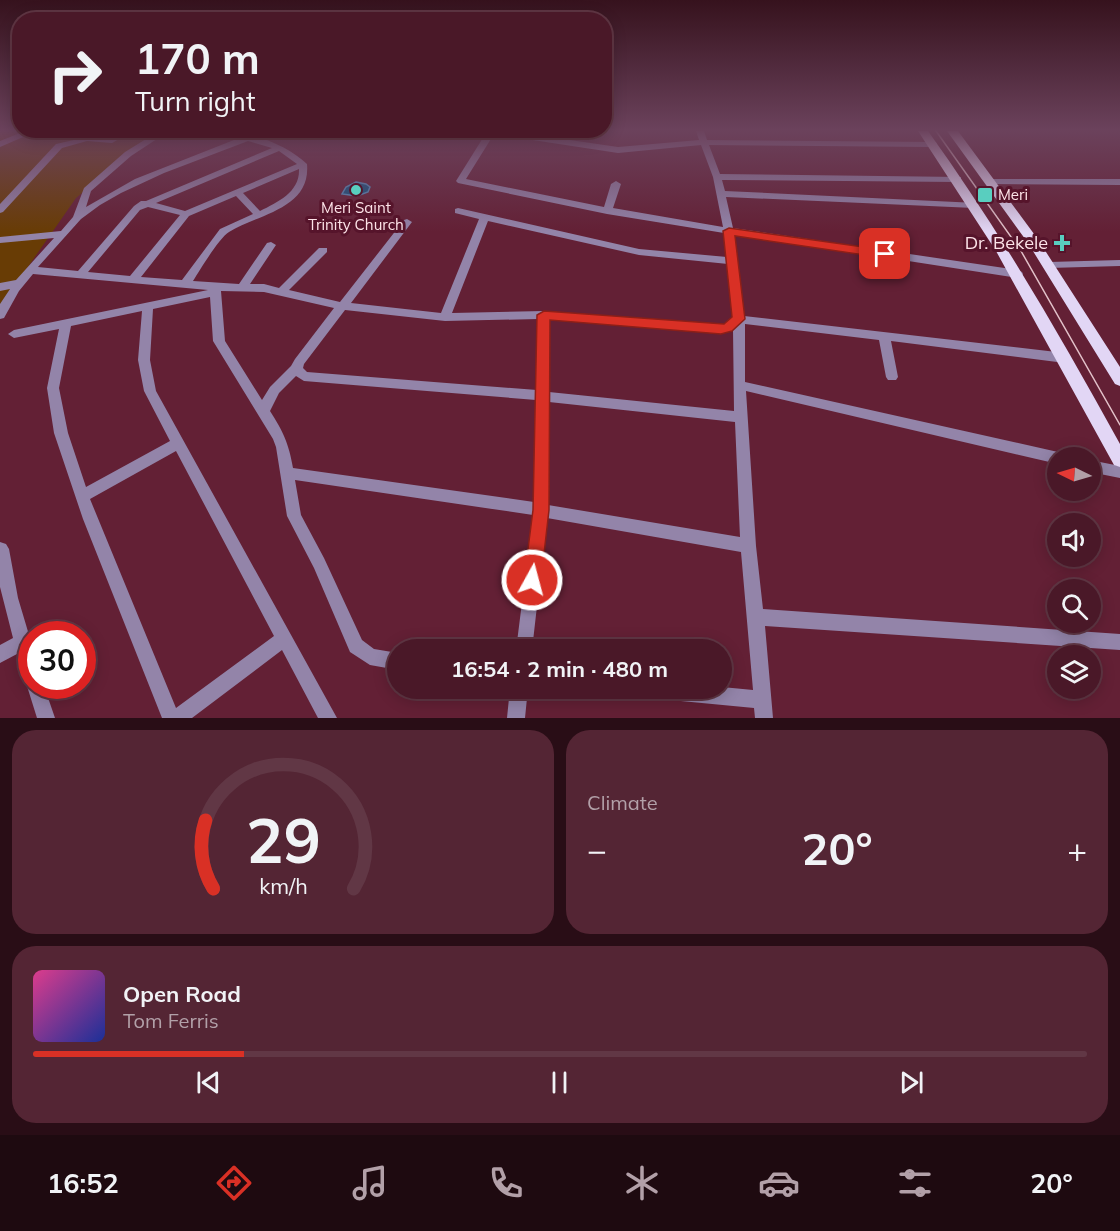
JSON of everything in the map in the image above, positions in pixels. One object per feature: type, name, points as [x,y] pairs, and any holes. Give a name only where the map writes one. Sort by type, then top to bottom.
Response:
[{"type":"main road","points":[[948,165],[1018,274],[1120,460]]},
{"type":"main road","points":[[977,165],[1049,265],[1119,376]]},
{"type":"street","points":[[0,210],[43,165]]},
{"type":"street","points":[[78,217],[83,195],[116,165]]},
{"type":"street","points":[[0,315],[30,270],[78,217],[95,203],[122,188],[181,165]]},
{"type":"street","points":[[80,275],[130,214],[144,203],[237,165]]},
{"type":"street","points":[[132,280],[186,214],[302,165]]},
{"type":"street","points":[[185,284],[223,231],[259,215],[294,195],[303,180],[305,172],[303,165]]},
{"type":"street","points":[[469,165],[461,181],[607,211],[1018,274]]},
{"type":"street","points":[[713,165],[722,194],[729,231],[738,319],[739,386],[748,546],[764,718]]},
{"type":"street","points":[[717,177],[958,179]]},
{"type":"street","points":[[990,182],[1120,182]]},
{"type":"street","points":[[607,211],[616,184]]},
{"type":"street","points":[[237,192],[259,215]]},
{"type":"street","points":[[722,194],[974,205]]},
{"type":"street","points":[[144,203],[186,214]]},
{"type":"street","points":[[458,211],[639,252],[731,261]]},
{"type":"street","points":[[445,317],[485,217]]},
{"type":"street","points":[[263,411],[274,390],[296,369],[407,222]]},
{"type":"street","points":[[0,240],[61,234]]},
{"type":"street","points":[[243,287],[271,245]]},
{"type":"street","points":[[282,291],[324,250]]},
{"type":"street","points":[[1049,265],[1120,262]]},
{"type":"street","points":[[30,270],[185,284],[215,290]]},
{"type":"street","points":[[0,287],[19,284]]},
{"type":"street","points":[[14,334],[215,290],[243,287],[282,291],[342,306],[445,317],[544,315],[721,329],[733,325],[738,319]]},
{"type":"street","points":[[215,290],[219,341],[283,447],[294,516],[319,562],[356,646],[370,657],[387,660]]},
{"type":"street","points":[[148,306],[144,360],[145,376],[150,391],[328,718]]},
{"type":"street","points":[[525,639],[541,510],[544,315]]},
{"type":"street","points":[[738,319],[1065,358]]},
{"type":"street","points":[[66,323],[53,388],[61,433],[82,496],[171,718]]},
{"type":"street","points":[[884,336],[892,377]]},
{"type":"street","points":[[296,369],[304,376],[543,396],[741,417]]},
{"type":"street","points":[[739,386],[1047,456]]},
{"type":"street","points":[[82,496],[178,443]]},
{"type":"street","points":[[1101,468],[1120,472]]},
{"type":"street","points":[[288,473],[541,510],[748,546]]},
{"type":"street","points":[[1,549],[18,627]]},
{"type":"street","points":[[756,617],[1120,642]]},
{"type":"street","points":[[177,718],[285,638]]},
{"type":"street","points":[[0,655],[18,644]]},
{"type":"street","points":[[732,697],[762,700]]},
{"type":"street","points":[[39,699],[46,718]]},
{"type":"street","points":[[516,718],[518,699]]},
{"type":"shaded area","points":[[0,165],[116,165],[76,198],[0,307]]},
{"type":"building","name":"Meri Saint Trinity Church","points":[[356,182],[370,187],[368,192],[357,196],[342,194],[346,187]]},
{"type":"tram line","points":[[960,165],[1021,251],[1120,425]]},
{"type":"place","name":"Meri Saint Trinity Church","points":[[356,190]]},
{"type":"place","name":"Meri","points":[[985,195]]},
{"type":"place","name":"Dr. Bekele","points":[[1062,243]]},
{"type":"route","points":[[532,580],[541,510],[544,315],[728,328],[738,319],[729,231],[885,254]]}]
